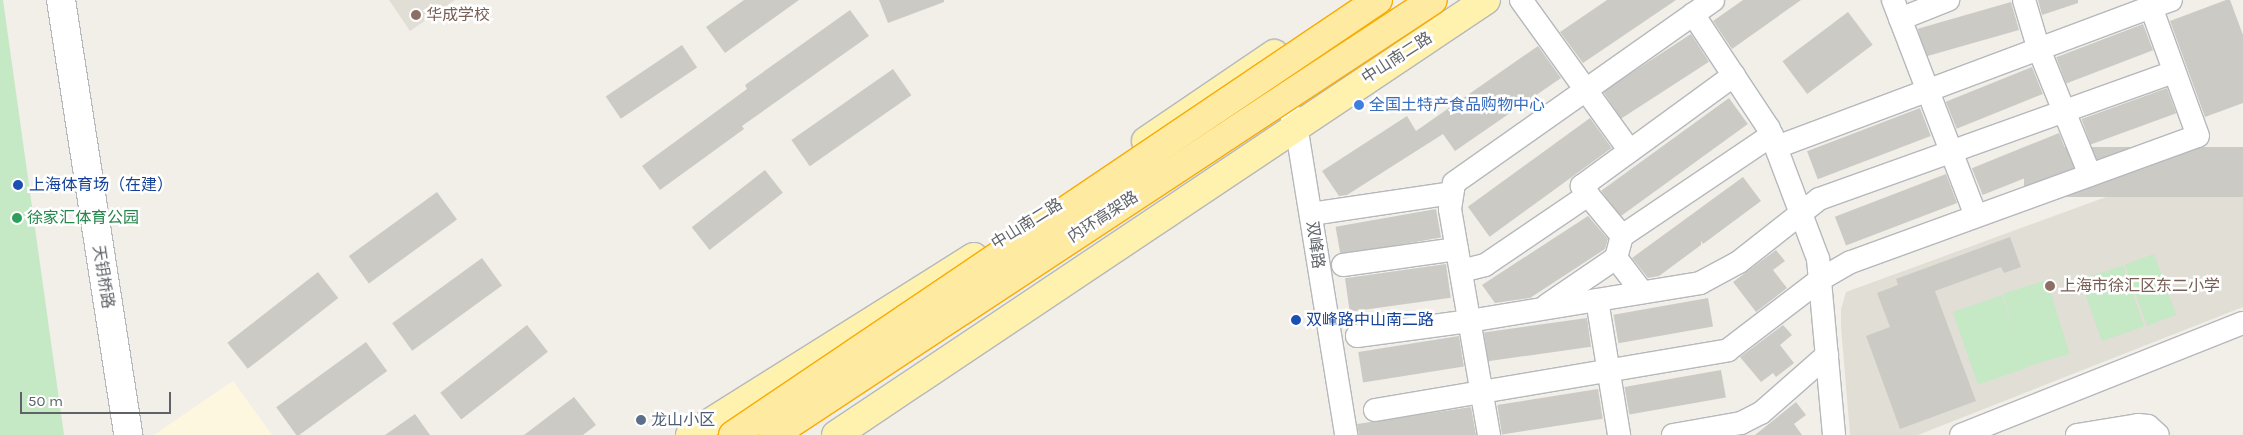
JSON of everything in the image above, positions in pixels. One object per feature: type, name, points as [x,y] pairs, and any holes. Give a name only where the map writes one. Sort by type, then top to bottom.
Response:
[{"type":"highway","name":"内环高架路","points":[[734,435],[1378,0]]},
{"type":"highway","name":"内环高架路","points":[[773,435],[1433,0]]},
{"type":"main road","name":"中山南二路","points":[[690,435],[1058,205],[1206,98],[1354,0]]},
{"type":"main road","name":"中山南二路","points":[[836,435],[1296,125],[1486,0]]},
{"type":"street","name":"天钥桥路","points":[[61,0],[128,435]]},
{"type":"street","points":[[1521,0],[1630,151]]},
{"type":"street","points":[[1489,435],[1450,209],[1451,193],[1454,184],[1713,0]]},
{"type":"street","points":[[1948,0],[1897,9],[1976,216]]},
{"type":"street","points":[[2024,0],[2038,47],[2090,175]]},
{"type":"street","points":[[1375,410],[1728,350],[1821,279],[1868,254],[2198,136],[2173,72],[2161,4],[2038,47],[1927,89],[1774,141],[1622,236],[1616,258],[1540,309]]},
{"type":"street","points":[[1693,14],[1734,75],[1774,141],[1801,213],[1821,279],[1834,435]]},
{"type":"street","name":"双峰路","points":[[1264,61],[1296,125],[1346,435]]},
{"type":"street","points":[[1357,336],[1470,321],[1700,283],[1739,262],[1819,199],[2173,72]]},
{"type":"street","points":[[1622,236],[1582,186],[1734,75]]},
{"type":"street","points":[[1311,214],[1451,193]]},
{"type":"street","points":[[1343,265],[1459,260],[1485,265],[1588,195]]},
{"type":"street","points":[[1616,258],[1642,292]]},
{"type":"street","points":[[1597,300],[1619,435]]},
{"type":"street","points":[[1961,435],[2243,323]]},
{"type":"street","points":[[1673,435],[1741,423],[1761,413],[1827,355]]},
{"type":"street","points":[[2077,435],[2138,425],[2148,426],[2158,435]]},
{"type":"shaded area","name":"华成学校","points":[[389,0],[455,0],[410,31]]},
{"type":"shaded area","name":"上海市徐汇区东二小学","points":[[2243,147],[2243,307],[1918,435],[1850,435],[1841,327],[1841,309],[1846,292]]},
{"type":"shaded area","points":[[233,381],[272,435],[154,435]]},
{"type":"green space","name":"徐家汇体育公园","points":[[0,0],[3,0],[64,435],[0,435]]},
{"type":"green space","points":[[2154,254],[2176,315],[2147,326],[2125,265]]},
{"type":"green space","points":[[2123,265],[2144,326],[2102,341],[2080,280]]},
{"type":"green space","points":[[2047,280],[2070,354],[2026,367],[2003,293]]},
{"type":"green space","points":[[2002,295],[2027,368],[1978,385],[1953,312]]},
{"type":"building","points":[[744,0],[799,0],[725,53],[706,27]]},
{"type":"building","points":[[879,0],[944,0],[944,2],[888,23]]},
{"type":"building","points":[[1607,0],[1676,0],[1583,63],[1560,32]]},
{"type":"building","points":[[1743,0],[1801,0],[1732,49],[1713,21]]},
{"type":"building","points":[[2038,0],[2078,0],[2078,3],[2042,15]]},
{"type":"building","points":[[2230,0],[2243,35],[2243,103],[2205,117],[2170,21]]},
{"type":"building","points":[[2011,2],[2019,30],[1926,57],[1918,29]]},
{"type":"building","points":[[850,10],[869,36],[742,126],[744,129],[660,190],[642,166],[747,89],[745,85]]},
{"type":"building","points":[[1848,12],[1873,45],[1807,94],[1783,61]]},
{"type":"building","points":[[2143,24],[2153,50],[2066,83],[2056,57]]},
{"type":"building","points":[[1691,34],[1709,62],[1621,119],[1603,91]]},
{"type":"building","points":[[682,45],[697,67],[621,119],[606,96]]},
{"type":"building","points":[[1538,46],[1561,78],[1455,151],[1443,134],[1347,195],[1339,196],[1322,171],[1407,116],[1416,131]]},
{"type":"building","points":[[2032,67],[2043,94],[1957,129],[1946,102]]},
{"type":"building","points":[[893,69],[911,95],[810,166],[791,140]]},
{"type":"building","points":[[2167,88],[2176,113],[2091,144],[2081,119]]},
{"type":"building","points":[[1729,98],[1748,124],[1620,217],[1601,191]]},
{"type":"building","points":[[1920,108],[1931,136],[1818,179],[1807,151]]},
{"type":"building","points":[[1590,118],[1612,148],[1490,237],[1468,207]]},
{"type":"building","points":[[2059,133],[2070,160],[1983,195],[1972,168]]},
{"type":"building","points":[[2024,147],[2243,147],[2243,197],[2024,197]]},
{"type":"building","points":[[765,170],[783,193],[710,250],[692,227]]},
{"type":"building","points":[[1946,174],[1957,203],[1846,246],[1835,217]]},
{"type":"building","points":[[1743,177],[1761,201],[1703,244],[1701,241],[1701,245],[1659,276],[1648,278],[1632,258]]},
{"type":"building","points":[[437,192],[457,220],[369,284],[349,256]]},
{"type":"building","points":[[1436,209],[1441,238],[1341,255],[1336,227]]},
{"type":"building","points":[[1588,216],[1608,239],[1605,249],[1530,298],[1495,303],[1482,285]]},
{"type":"building","points":[[2010,237],[2021,267],[2004,273],[2001,267],[1935,291],[1976,401],[1900,429],[1866,336],[1890,327],[1877,293],[1898,285],[1896,279]]},
{"type":"building","points":[[1776,250],[1785,261],[1773,270],[1787,288],[1756,312],[1733,282]]},
{"type":"building","points":[[482,258],[502,286],[412,351],[392,323]]},
{"type":"building","points":[[1446,264],[1451,298],[1350,312],[1345,278]]},
{"type":"building","points":[[318,272],[338,298],[248,369],[227,343]]},
{"type":"building","points":[[1708,298],[1713,327],[1618,343],[1613,315]]},
{"type":"building","points":[[1587,318],[1591,347],[1488,361],[1484,332]]},
{"type":"building","points":[[527,325],[548,352],[461,420],[440,393]]},
{"type":"building","points":[[1783,325],[1792,335],[1780,345],[1794,363],[1776,377],[1773,373],[1761,382],[1740,357]]},
{"type":"building","points":[[1459,336],[1464,367],[1363,383],[1358,352]]},
{"type":"building","points":[[366,342],[387,371],[299,435],[296,435],[276,407]]},
{"type":"building","points":[[1721,370],[1726,398],[1629,415],[1624,387]]},
{"type":"building","points":[[1598,389],[1603,419],[1502,435],[1497,405]]},
{"type":"building","points":[[574,397],[596,425],[583,435],[524,435]]},
{"type":"building","points":[[1796,402],[1806,415],[1794,424],[1802,435],[1755,435]]},
{"type":"building","points":[[1471,407],[1476,435],[1359,435],[1357,424]]},
{"type":"building","points":[[415,414],[430,435],[385,435]]},
{"type":"place","name":"华成学校","points":[[416,15]]},
{"type":"place","name":"全国土特产食品购物中心","points":[[1359,105]]},
{"type":"place","name":"上海体育场（在建）","points":[[18,185]]},
{"type":"place","name":"徐家汇体育公园","points":[[17,218]]},
{"type":"place","name":"上海市徐汇区东二小学","points":[[2050,286]]},
{"type":"place","name":"双峰路中山南二路","points":[[1296,320]]},
{"type":"place","name":"龙山小区","points":[[641,420]]}]
